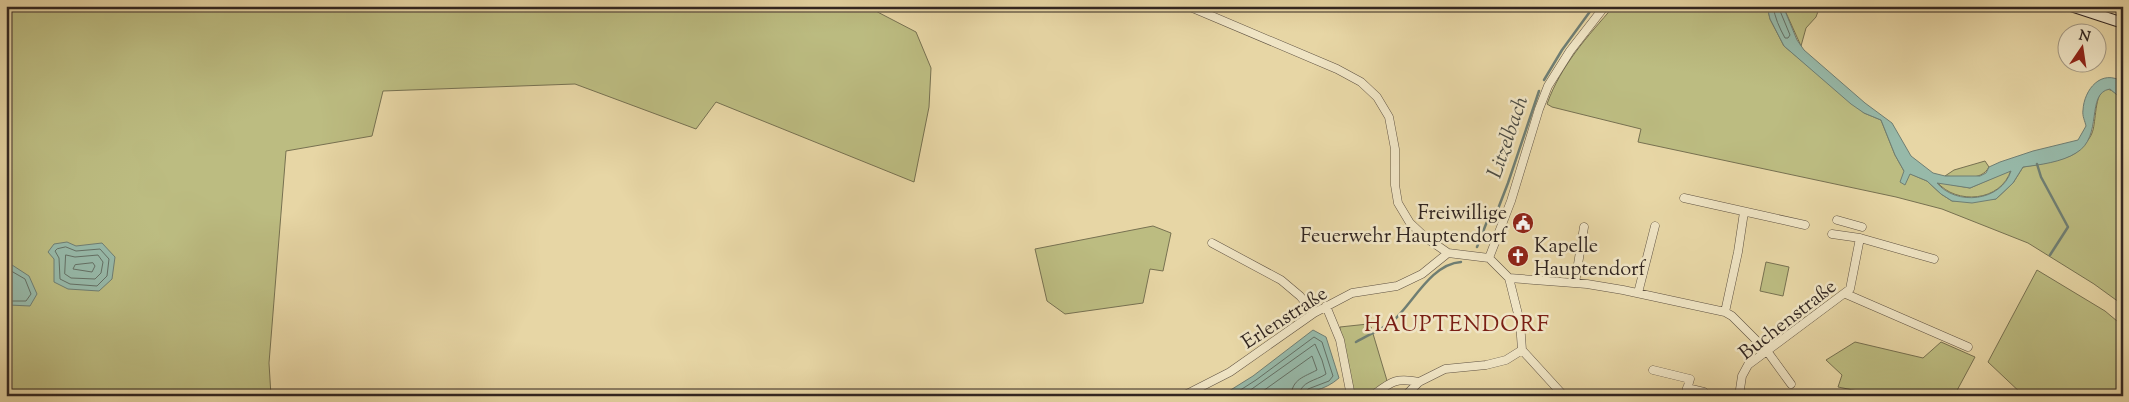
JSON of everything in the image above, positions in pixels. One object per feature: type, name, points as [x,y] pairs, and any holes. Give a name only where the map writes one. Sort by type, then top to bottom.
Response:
[{"type":"street","points":[[1188,6],[1337,69],[1361,82],[1377,97],[1389,117],[1395,149],[1395,185],[1398,203],[1410,223],[1425,237],[1448,253],[1489,258],[1509,278],[1520,322],[1522,350],[1564,396]]},
{"type":"street","points":[[1489,258],[1511,201],[1539,109],[1548,86],[1570,52],[1605,6]]},
{"type":"street","points":[[2071,6],[2123,23]]},
{"type":"street","points":[[1684,198],[1805,224]]},
{"type":"street","points":[[1725,312],[1738,252],[1744,212]]},
{"type":"street","points":[[1837,220],[1862,227]]},
{"type":"street","points":[[1638,293],[1654,226]]},
{"type":"street","points":[[1575,283],[1584,227]]},
{"type":"street","points":[[1832,234],[1860,238],[1934,259]]},
{"type":"street","name":"Buchenstraße","points":[[1739,396],[1742,376],[1748,365],[1846,294],[1850,289],[1860,238]]},
{"type":"street","points":[[1212,243],[1281,280],[1300,296],[1314,313]]},
{"type":"street","name":"Erlenstraße","points":[[1182,396],[1230,372],[1326,306],[1352,293],[1397,286],[1422,274],[1448,253]]},
{"type":"street","points":[[1509,278],[1575,283],[1638,293],[1725,312],[1743,326],[1767,351],[1792,384]]},
{"type":"street","points":[[1846,294],[1968,348]]},
{"type":"street","points":[[1326,306],[1340,340],[1351,396]]},
{"type":"street","points":[[1405,396],[1419,382],[1445,369],[1506,360],[1522,350]]},
{"type":"street","points":[[1653,370],[1690,379],[1686,392],[1704,392]]},
{"type":"street","points":[[1372,396],[1388,384],[1402,379],[1419,382]]},
{"type":"green space","points":[[6,6],[866,6],[916,32],[931,68],[929,107],[914,182],[716,102],[696,129],[575,84],[383,91],[372,136],[286,151],[269,363],[271,396],[6,396]]},
{"type":"green space","points":[[1614,6],[1767,6],[1770,19],[1784,46],[1864,113],[1881,120],[1895,155],[1904,171],[1927,181],[1952,201],[1996,199],[2013,183],[2023,167],[2052,162],[2074,154],[2091,135],[2101,92],[2106,89],[2113,91],[2123,100],[2123,305],[2094,284],[2028,243],[1942,209],[1896,197],[1638,142],[1641,129],[1552,107],[1547,104],[1567,64]]},
{"type":"green space","points":[[1783,6],[1820,6],[1816,17],[1806,28],[1801,46]]},
{"type":"green space","points":[[1985,161],[1989,167],[1981,175],[1969,178],[1945,176],[1954,170]]},
{"type":"green space","points":[[2011,170],[2006,181],[1998,189],[1977,197],[1955,194],[1937,182],[1970,188]]},
{"type":"green space","points":[[1153,226],[1171,233],[1163,271],[1150,269],[1143,303],[1065,314],[1047,301],[1035,249]]},
{"type":"green space","points":[[1766,262],[1789,267],[1783,296],[1760,291]]},
{"type":"green space","points":[[2037,270],[2105,311],[2123,326],[2123,391],[2119,396],[2024,396],[1988,362]]},
{"type":"green space","points":[[1368,324],[1371,327],[1388,384],[1372,396],[1351,396],[1340,340],[1340,327]]},
{"type":"green space","points":[[1855,342],[1923,358],[1941,342],[1975,357],[1954,396],[1883,396],[1838,387],[1842,375],[1826,360]]},
{"type":"water","points":[[1767,6],[1783,6],[1797,40],[1804,50],[1865,103],[1892,123],[1911,156],[1933,173],[1945,176],[1980,176],[1986,173],[1989,167],[2000,162],[2033,151],[2078,140],[2086,126],[2083,116],[2084,102],[2090,89],[2101,79],[2115,78],[2123,82],[2123,100],[2110,89],[2103,92],[2098,98],[2090,137],[2076,153],[2057,161],[2023,167],[2013,183],[1996,199],[1972,203],[1952,201],[1927,181],[1910,174],[1905,185],[1900,182],[1904,171],[1895,155],[1881,120],[1864,113],[1851,104],[1784,46],[1770,19]],"holes":[[[2011,171],[2006,181],[1998,189],[1977,197],[1955,195],[1937,183],[1970,188]]]},
{"type":"water","points":[[67,242],[76,246],[102,243],[115,257],[112,279],[99,291],[68,289],[54,282],[54,259],[48,252],[54,244]]},
{"type":"water","points":[[9,263],[29,276],[37,294],[30,306],[9,305],[6,308],[6,264]]},
{"type":"water","points":[[1313,330],[1326,337],[1339,378],[1328,386],[1315,391],[1283,396],[1221,396],[1253,376]]},
{"type":"waterway","name":"Litzelbach","points":[[1544,80],[1562,50],[1594,6]]},
{"type":"waterway","name":"Litzelbach","points":[[1477,247],[1488,219],[1496,214],[1539,91]]},
{"type":"waterway","points":[[2037,164],[2041,177],[2068,227],[2050,255]]},
{"type":"waterway","name":"Litzelbach","points":[[1356,342],[1394,320],[1423,285],[1441,270],[1450,264],[1461,262]]},
{"type":"place","name":"Freiwillige Feuerwehr Hauptendorf","points":[[1523,223]]},
{"type":"place","name":"Kapelle Hauptendorf","points":[[1518,256]]},
{"type":"district","name":"HAUPTENDORF","points":[[1457,323]]}]
